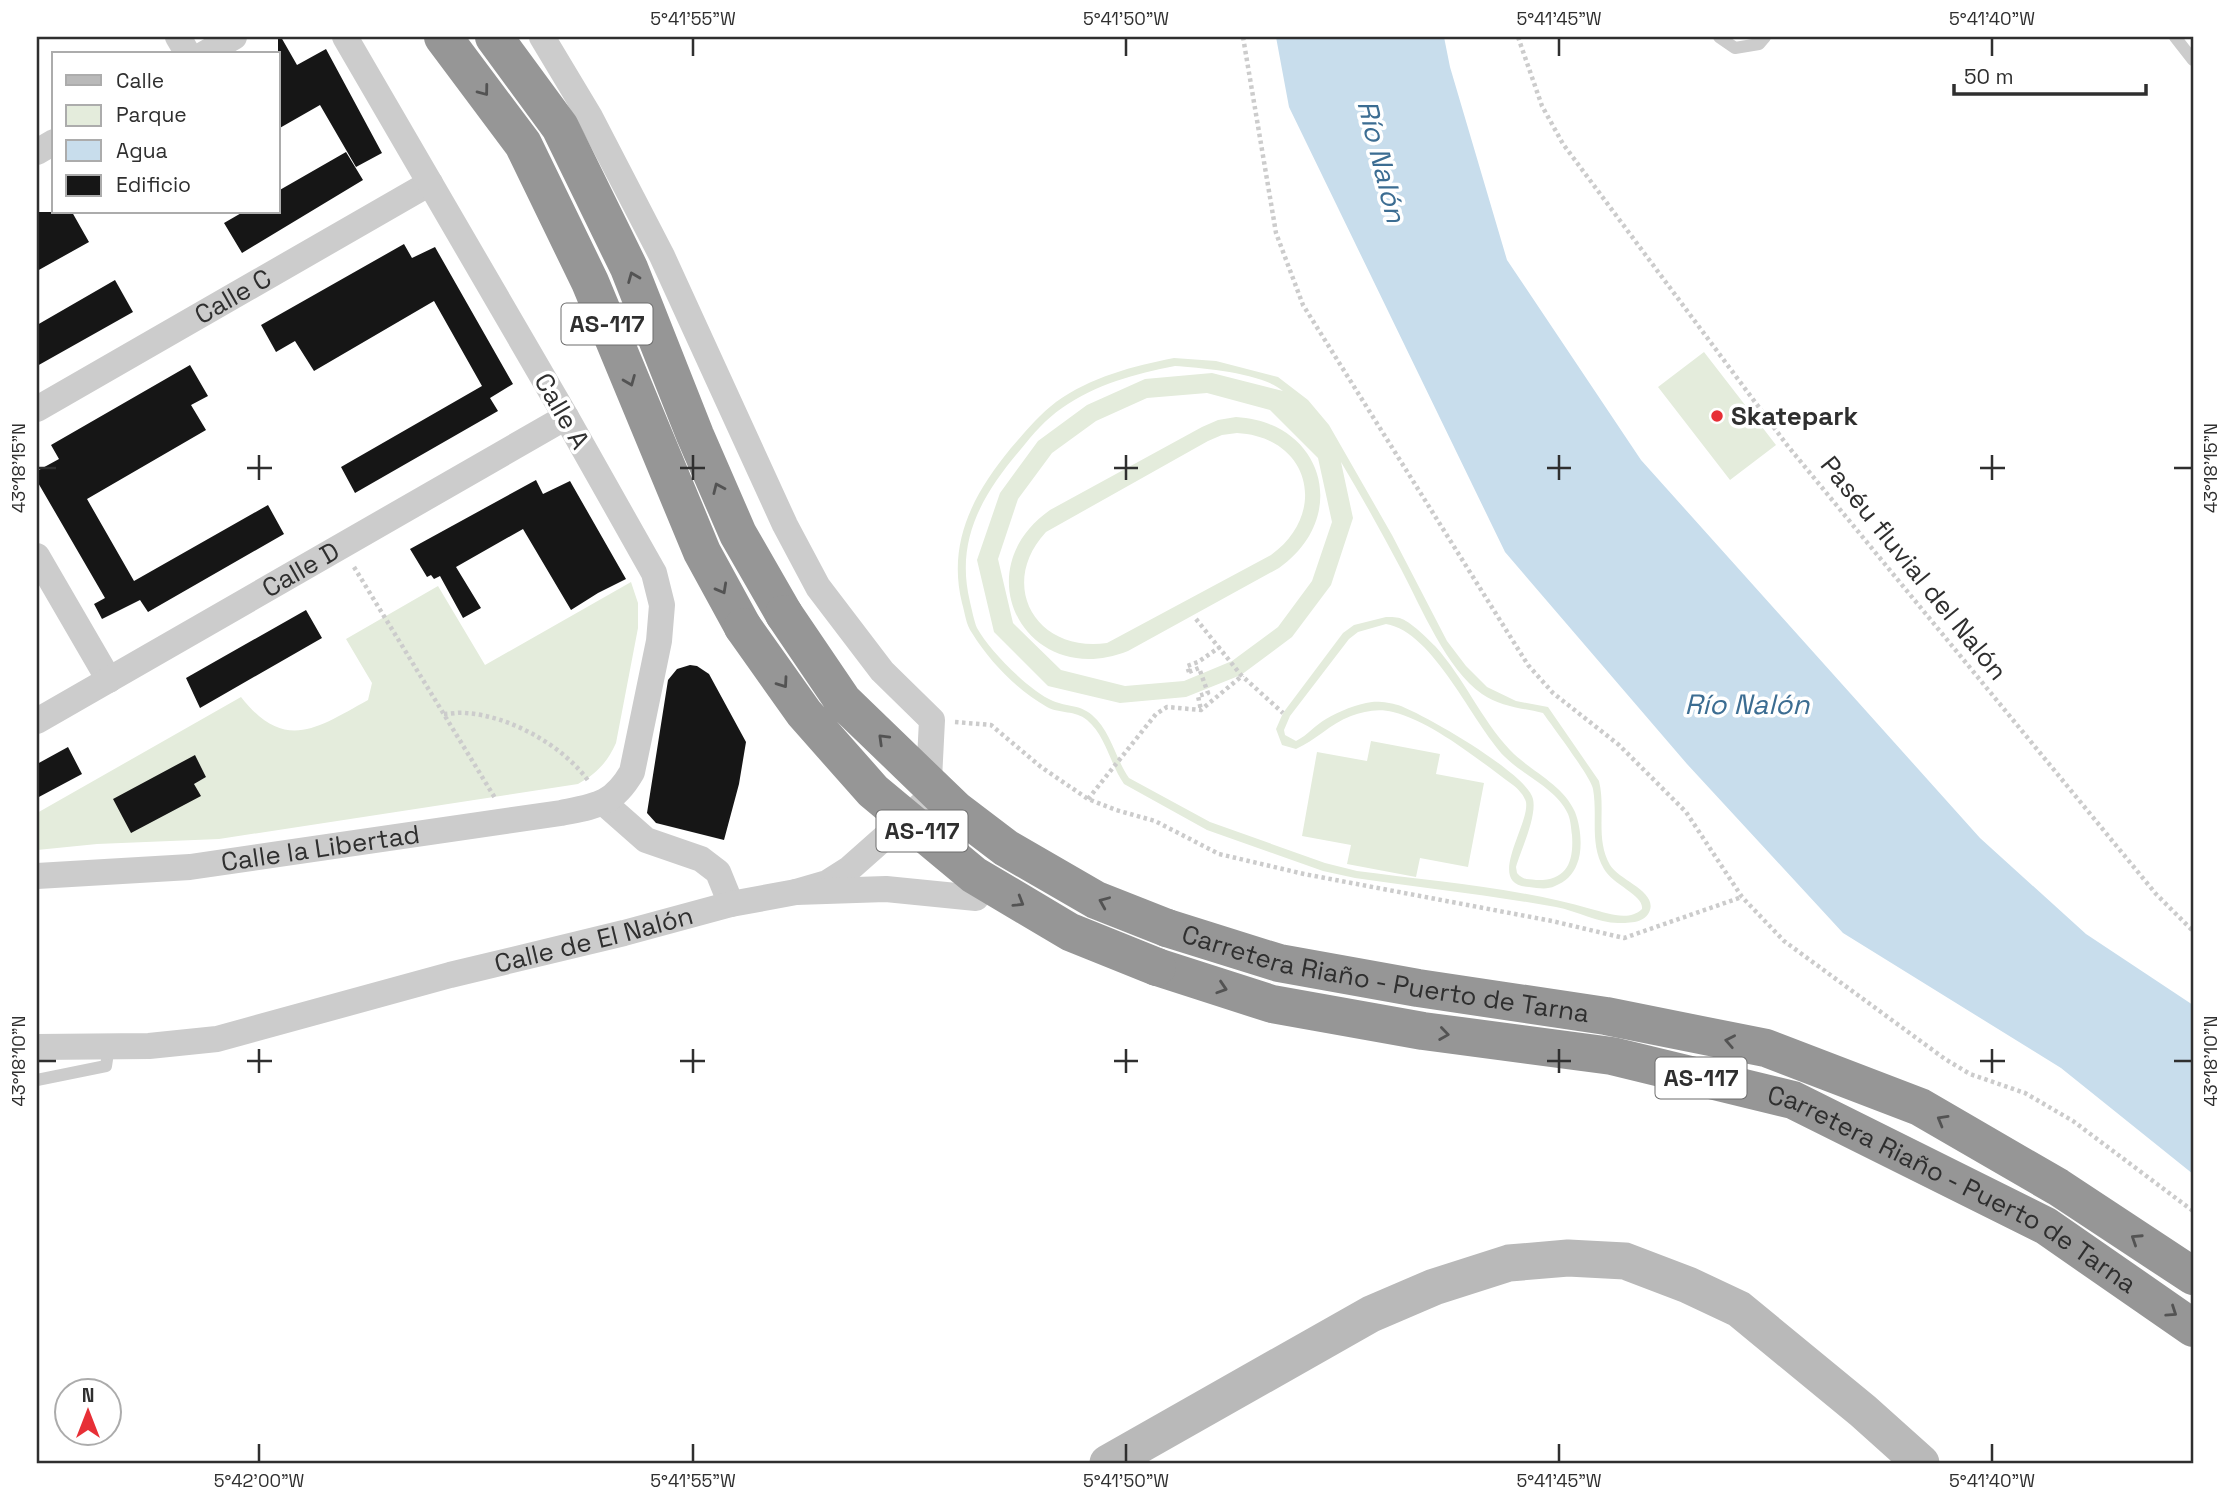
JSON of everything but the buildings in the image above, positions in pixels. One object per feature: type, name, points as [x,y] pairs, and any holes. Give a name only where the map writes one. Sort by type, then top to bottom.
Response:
[{"type":"highway","name":"Carretera Riaño - Puerto de Tarna","points":[[443,37],[523,144],[590,282],[702,552],[743,627],[804,713],[873,791],[974,875],[1070,932],[1157,967],[1272,1004],[1423,1031],[1612,1056],[1793,1100],[2046,1226],[2193,1328]]},
{"type":"highway","name":"Carretera Riaño - Puerto de Tarna","points":[[494,37],[560,127],[629,268],[695,435],[738,534],[783,614],[844,701],[956,810],[1006,848],[1096,900],[1167,928],[1279,963],[1418,988],[1606,1016],[1766,1048],[1920,1107],[2058,1187],[2193,1276]]},
{"type":"main road","points":[[1108,1463],[1371,1314],[1434,1287],[1509,1263],[1568,1258],[1625,1261],[1688,1284],[1739,1309],[1863,1411],[1921,1463]]},
{"type":"street","points":[[208,52],[234,37]]},
{"type":"street","name":"Calle A","points":[[345,37],[654,573],[662,605],[659,641],[632,772],[621,791],[604,803]]},
{"type":"street","points":[[542,37],[590,117],[662,256],[785,525],[818,587],[882,671],[932,720],[928,799],[849,869],[827,883],[796,892]]},
{"type":"street","name":"Calle C","points":[[37,409],[430,183]]},
{"type":"street","name":"Calle D","points":[[37,721],[566,417]]},
{"type":"street","points":[[37,556],[108,680]]},
{"type":"street","points":[[604,803],[646,840],[701,859],[718,872],[730,904]]},
{"type":"street","name":"Calle la Libertad","points":[[37,876],[190,867],[502,822],[604,803]]},
{"type":"street","name":"Calle de El Nalón","points":[[37,1047],[149,1046],[217,1038],[730,904],[796,892],[886,889],[976,898]]},
{"type":"lane","points":[[1719,37],[1735,48],[1759,44],[1765,37]]},
{"type":"lane","points":[[2175,37],[2193,60]]},
{"type":"lane","points":[[37,1080],[106,1066],[109,1046]]},
{"type":"path","points":[[1243,37],[1276,233],[1303,305],[1528,665],[1553,693],[1619,745],[1686,812],[1741,897],[1784,941],[1945,1059],[1970,1074],[2025,1093],[2073,1121],[2193,1211]]},
{"type":"path","name":"Paséu fluvial del Nalón","points":[[1518,37],[1542,106],[1563,144],[1787,445],[2156,894],[2193,931]]},
{"type":"path","points":[[341,547],[500,806],[502,822]]},
{"type":"path","points":[[1196,619],[1243,676],[1283,713]]},
{"type":"path","points":[[1201,710],[1198,696],[1208,692],[1199,668],[1189,672],[1187,667],[1220,647]]},
{"type":"path","points":[[1088,799],[1156,714],[1167,707],[1201,710],[1243,676]]},
{"type":"path","points":[[444,714],[466,713],[497,719],[523,730],[554,748],[580,768],[604,803]]},
{"type":"path","points":[[932,720],[991,724],[1041,767],[1088,799],[1155,821],[1219,854],[1304,874],[1624,938],[1741,897]]},
{"type":"green space","name":"Skatepark","points":[[1704,352],[1776,445],[1730,480],[1658,387]]},
{"type":"green space","points":[[1174,358],[1216,361],[1278,377],[1308,400],[1329,425],[1392,535],[1447,641],[1466,666],[1487,687],[1516,701],[1548,707],[1599,781],[1606,855],[1615,870],[1648,897],[1650,910],[1645,918],[1632,922],[1610,922],[1556,907],[1355,878],[1323,871],[1207,830],[1124,784],[1099,734],[1087,720],[1047,707],[1015,684],[996,665],[968,626],[958,581],[961,539],[975,501],[1011,448],[1056,402],[1098,379]],"holes":[[[1175,366],[1247,376],[1283,391],[1212,373],[1145,379],[1087,405],[1038,441],[1000,493],[977,560],[994,632],[1048,686],[1120,703],[1186,697],[1241,675],[1292,637],[1331,585],[1353,518],[1341,462],[1387,542],[1436,637],[1457,670],[1489,698],[1543,713],[1579,763],[1593,789],[1595,840],[1599,859],[1608,875],[1638,899],[1642,909],[1624,916],[1505,890],[1357,871],[1325,863],[1210,822],[1129,778],[1104,729],[1092,715],[1043,696],[1010,669],[991,647],[977,628],[974,619],[966,580],[966,558],[975,520],[994,484],[1035,432],[1062,408],[1088,392],[1116,381]],[[1207,393],[1270,410],[1318,458],[1332,522],[1312,581],[1278,627],[1232,661],[1184,681],[1125,686],[1061,670],[1013,623],[998,559],[1018,499],[1052,453],[1096,421],[1147,398]]]},
{"type":"green space","points":[[1236,417],[1266,423],[1290,436],[1307,454],[1318,475],[1320,499],[1315,524],[1301,547],[1279,568],[1128,651],[1092,659],[1061,655],[1036,640],[1018,619],[1010,592],[1011,564],[1024,536],[1050,510],[1218,420]],"holes":[[[1237,433],[1262,438],[1281,448],[1295,462],[1303,480],[1305,499],[1300,519],[1289,538],[1271,555],[1107,643],[1082,643],[1061,637],[1044,626],[1031,611],[1025,593],[1025,573],[1032,552],[1046,532],[1208,441]]]},
{"type":"green space","points":[[631,582],[638,603],[638,628],[616,743],[600,767],[578,784],[219,839],[97,844],[37,850],[37,813],[241,697],[272,725],[287,730],[317,726],[368,700],[372,683],[346,639],[438,586],[485,665]],"holes":[[[195,756],[206,777],[194,784],[200,796],[165,798]]]},
{"type":"green space","points":[[1392,617],[1402,619],[1415,627],[1445,658],[1510,750],[1563,793],[1575,812],[1580,838],[1577,864],[1565,880],[1546,888],[1516,884],[1510,876],[1509,865],[1525,812],[1524,797],[1513,785],[1471,754],[1424,724],[1393,712],[1372,711],[1343,719],[1296,749],[1282,745],[1276,729],[1283,713],[1343,633],[1354,625]],"holes":[[[1386,624],[1404,631],[1420,643],[1436,661],[1505,757],[1563,805],[1570,819],[1572,845],[1569,862],[1561,874],[1546,880],[1536,880],[1523,878],[1517,873],[1516,867],[1534,806],[1527,788],[1473,746],[1411,711],[1389,703],[1366,703],[1331,716],[1296,741],[1285,735],[1284,730],[1290,716],[1349,639],[1358,632]]]},
{"type":"green space","points":[[1371,741],[1440,754],[1436,774],[1484,783],[1468,867],[1420,858],[1416,877],[1347,864],[1351,845],[1302,836],[1317,752],[1367,761]]},
{"type":"water","name":"Río Nalón","points":[[1276,37],[1444,37],[1450,67],[1507,260],[1641,460],[1980,838],[2086,934],[2193,1005],[2193,1174],[2061,1068],[1843,933],[1687,764],[1505,552],[1289,107]]},
{"type":"place","name":"Skatepark","points":[[1717,416]]}]
